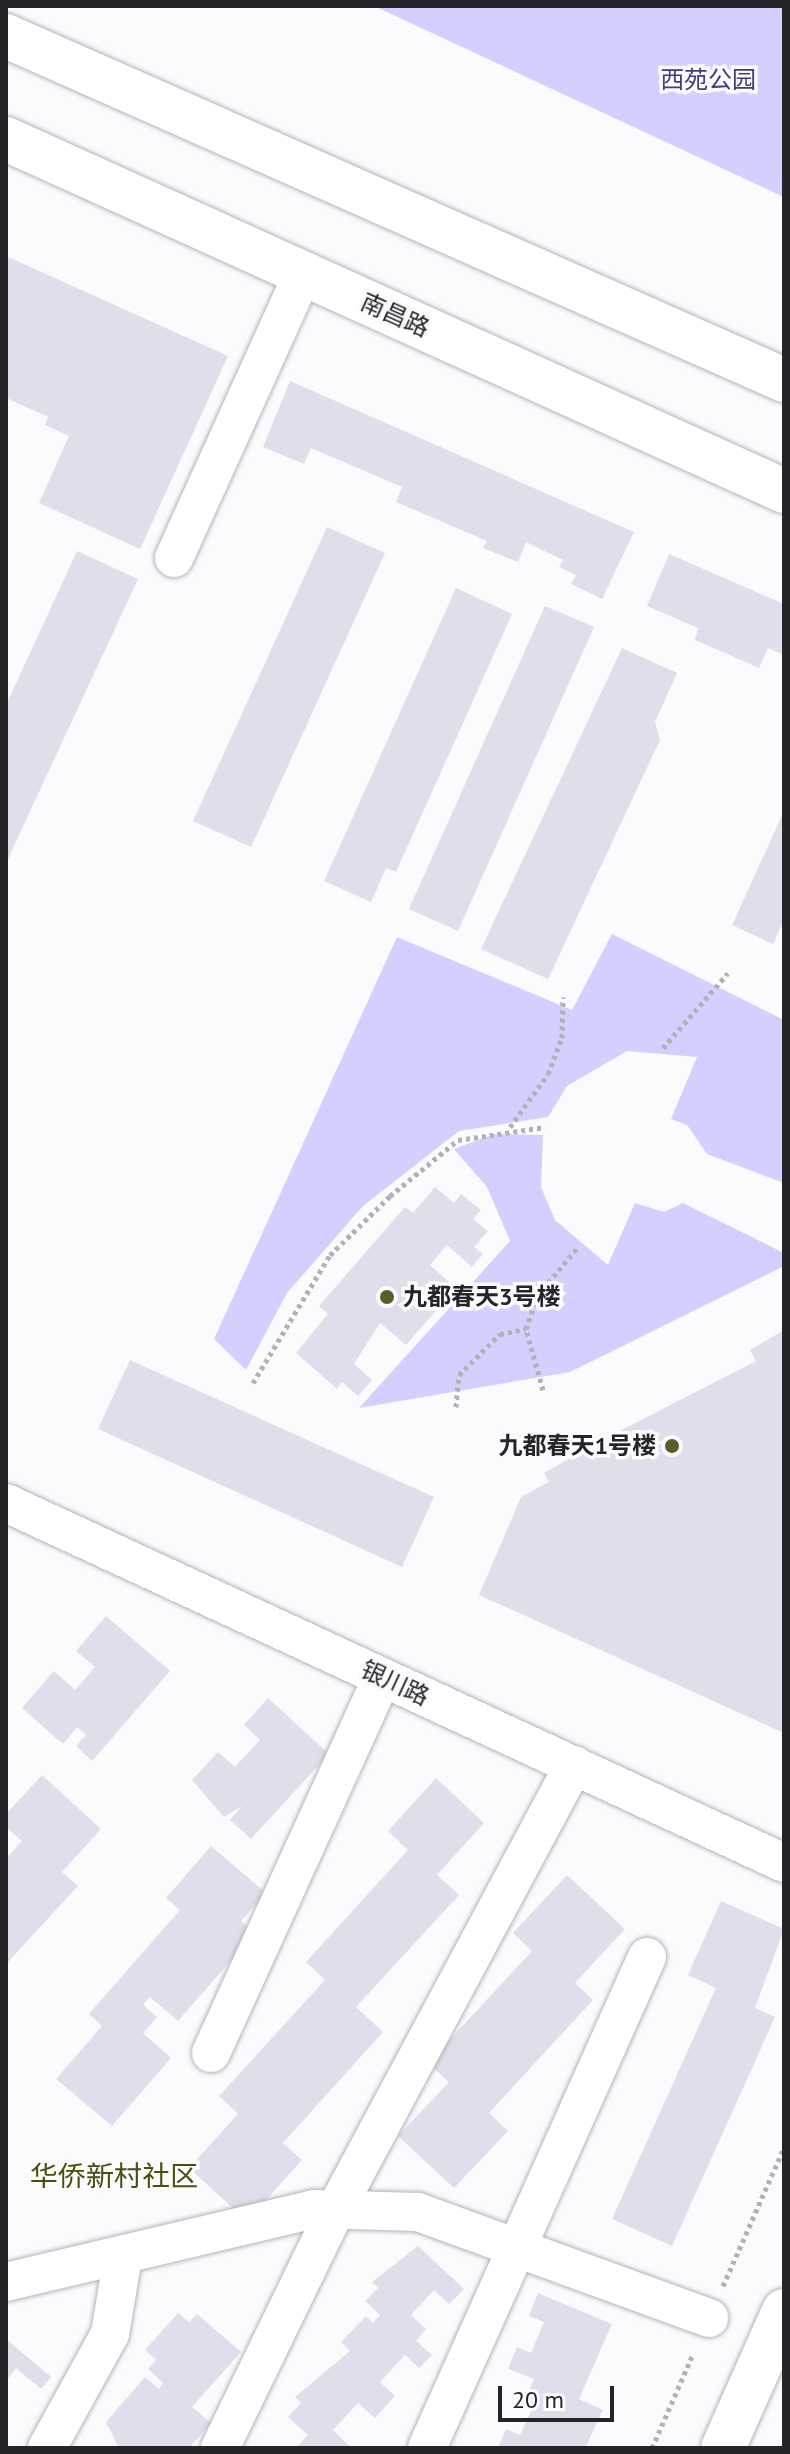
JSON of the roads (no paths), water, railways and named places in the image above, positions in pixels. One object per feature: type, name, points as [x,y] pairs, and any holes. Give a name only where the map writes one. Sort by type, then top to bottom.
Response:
[{"type":"main road","points":[[6,36],[784,380]]},
{"type":"main road","name":"南昌路","points":[[6,139],[784,491]]},
{"type":"main road","points":[[723,2448],[784,2311]]},
{"type":"street","points":[[174,558],[303,273]]},
{"type":"street","name":"银川路","points":[[6,1503],[784,1863]]},
{"type":"street","points":[[211,2053],[382,1677]]},
{"type":"street","points":[[220,2448],[336,2209],[574,1765]]},
{"type":"street","points":[[427,2448],[647,1957]]},
{"type":"street","points":[[6,2282],[336,2209],[418,2212],[709,2318]]},
{"type":"street","points":[[47,2448],[110,2334],[123,2256]]},
{"type":"place","name":"九都春天3号楼","points":[[387,1297]]},
{"type":"place","name":"九都春天1号楼","points":[[672,1446]]},
{"type":"district","name":"华侨新村社区","points":[[114,2176]]},
{"type":"park label","name":"西苑公园","points":[[708,80]]}]
